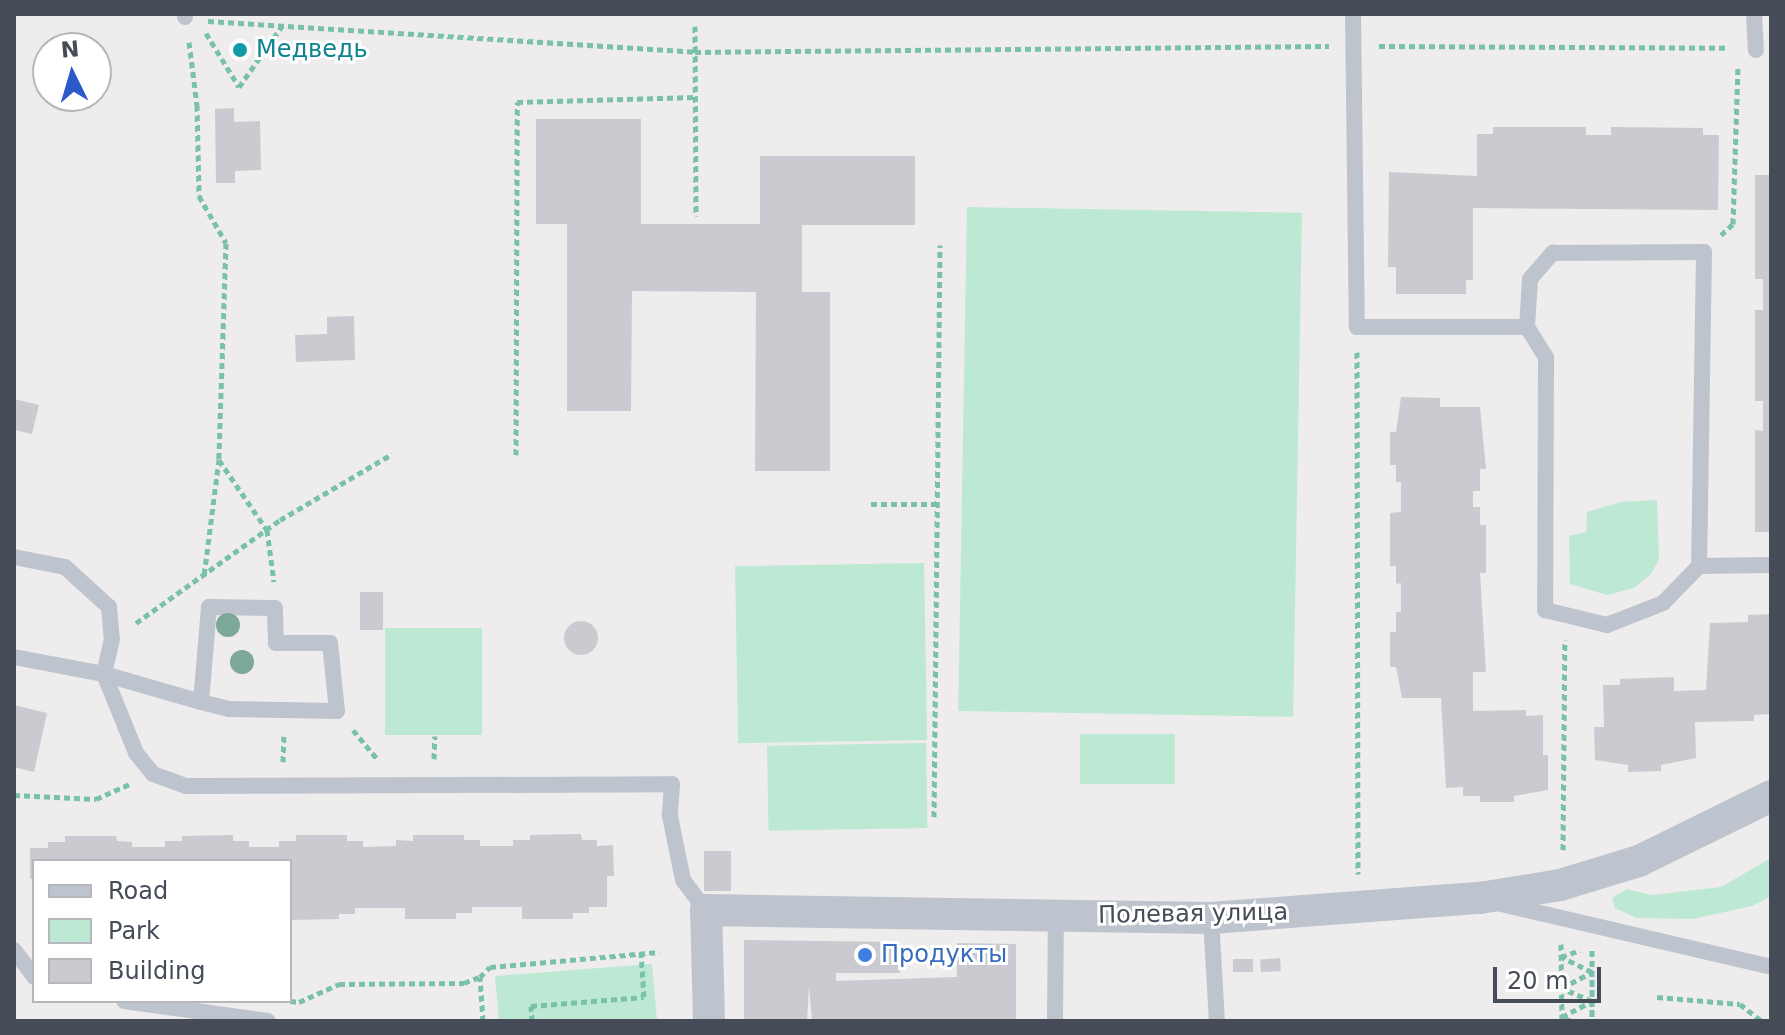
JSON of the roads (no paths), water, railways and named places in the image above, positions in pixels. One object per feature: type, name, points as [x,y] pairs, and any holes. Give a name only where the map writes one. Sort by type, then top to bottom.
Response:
[{"type":"street","name":"Полевая улица","points":[[706,910],[1211,918],[1480,898],[1560,885],[1639,861],[1771,796]]},
{"type":"street","points":[[706,910],[709,1021]]},
{"type":"lane","points":[[1353,14],[1357,327],[1527,327]]},
{"type":"lane","points":[[1754,14],[1756,50]]},
{"type":"lane","points":[[1704,252],[1699,566],[1663,603],[1607,625],[1545,610],[1546,358],[1527,327],[1530,279],[1553,253],[1704,252]]},
{"type":"lane","points":[[14,557],[65,567],[99,593],[109,607],[112,639],[104,674],[136,753],[153,774],[186,786],[402,788],[672,784],[670,816],[683,880],[706,910]]},
{"type":"lane","points":[[1699,566],[1771,565]]},
{"type":"lane","points":[[14,657],[104,674],[201,702],[229,709],[337,711],[330,643],[276,643],[275,608],[209,607],[201,702]]},
{"type":"lane","points":[[1480,898],[1771,967]]},
{"type":"lane","points":[[1055,1021],[1056,915]]},
{"type":"lane","points":[[1211,918],[1217,1021]]},
{"type":"lane","points":[[14,950],[24,974]]},
{"type":"lane","points":[[138,1003],[268,1021]]},
{"type":"place","name":"Медведь","points":[[240,50]]},
{"type":"place","name":"Продукты","points":[[865,955]]}]
